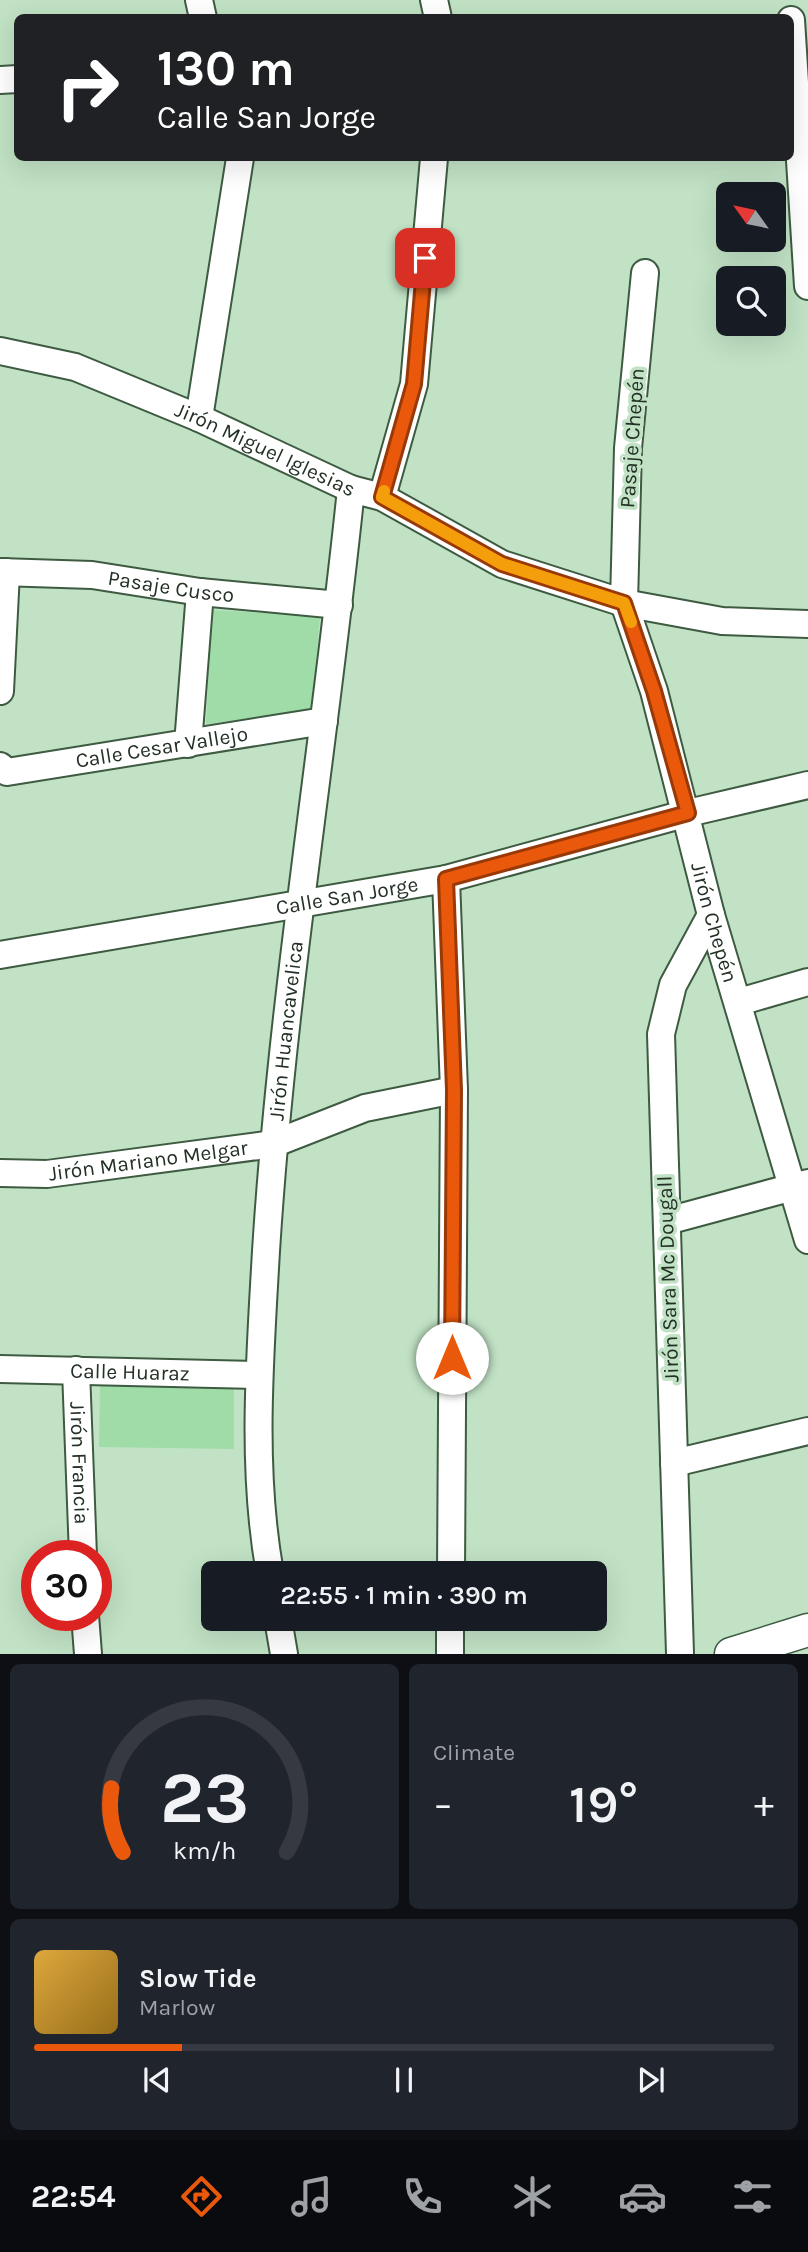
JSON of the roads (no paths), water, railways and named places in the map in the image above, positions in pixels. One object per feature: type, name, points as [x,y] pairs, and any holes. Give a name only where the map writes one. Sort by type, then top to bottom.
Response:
[{"type":"street","points":[[794,65],[808,286]]},
{"type":"street","points":[[199,418],[240,161]]},
{"type":"street","points":[[382,497],[414,384],[434,161]]},
{"type":"street","name":"Pasaje Chepén","points":[[624,603],[628,448],[645,273]]},
{"type":"street","name":"Jirón Miguel Iglesias","points":[[0,351],[75,367],[199,418],[351,489],[382,497],[502,564],[624,603],[722,621],[808,624]]},
{"type":"street","name":"Jirón Huancavelica","points":[[268,1561],[261,1525],[259,1375],[273,1144],[351,489]]},
{"type":"street","points":[[0,691],[3,572]]},
{"type":"street","name":"Pasaje Cusco","points":[[3,572],[92,575],[200,593],[339,605]]},
{"type":"street","points":[[188,744],[200,593]]},
{"type":"street","name":"Jirón Chepén","points":[[624,603],[654,691],[688,813],[711,915],[801,1185],[808,1240]]},
{"type":"street","name":"Calle Cesar Vallejo","points":[[0,767],[7,772],[324,721]]},
{"type":"street","name":"Calle San Jorge","points":[[0,955],[446,879],[688,813],[808,785]]},
{"type":"street","points":[[446,879],[454,1090],[451,1561]]},
{"type":"street","name":"Jirón Sara Mc Dougall","points":[[680,1654],[662,1034],[673,985],[711,915]]},
{"type":"street","points":[[738,1002],[808,982]]},
{"type":"street","name":"Jirón Mariano Melgar","points":[[0,1172],[47,1174],[273,1144],[365,1108],[454,1090]]},
{"type":"street","points":[[667,1221],[801,1185]]},
{"type":"street","name":"Calle Huaraz","points":[[0,1369],[259,1375]]},
{"type":"street","name":"Jirón Francia","points":[[76,1370],[82,1540]]},
{"type":"street","points":[[674,1463],[808,1430]]},
{"type":"street","points":[[731,1654],[808,1630]]},
{"type":"street","points":[[86,1631],[88,1654]]},
{"type":"street","points":[[280,1631],[284,1654]]},
{"type":"street","points":[[450,1631],[450,1654]]}]
